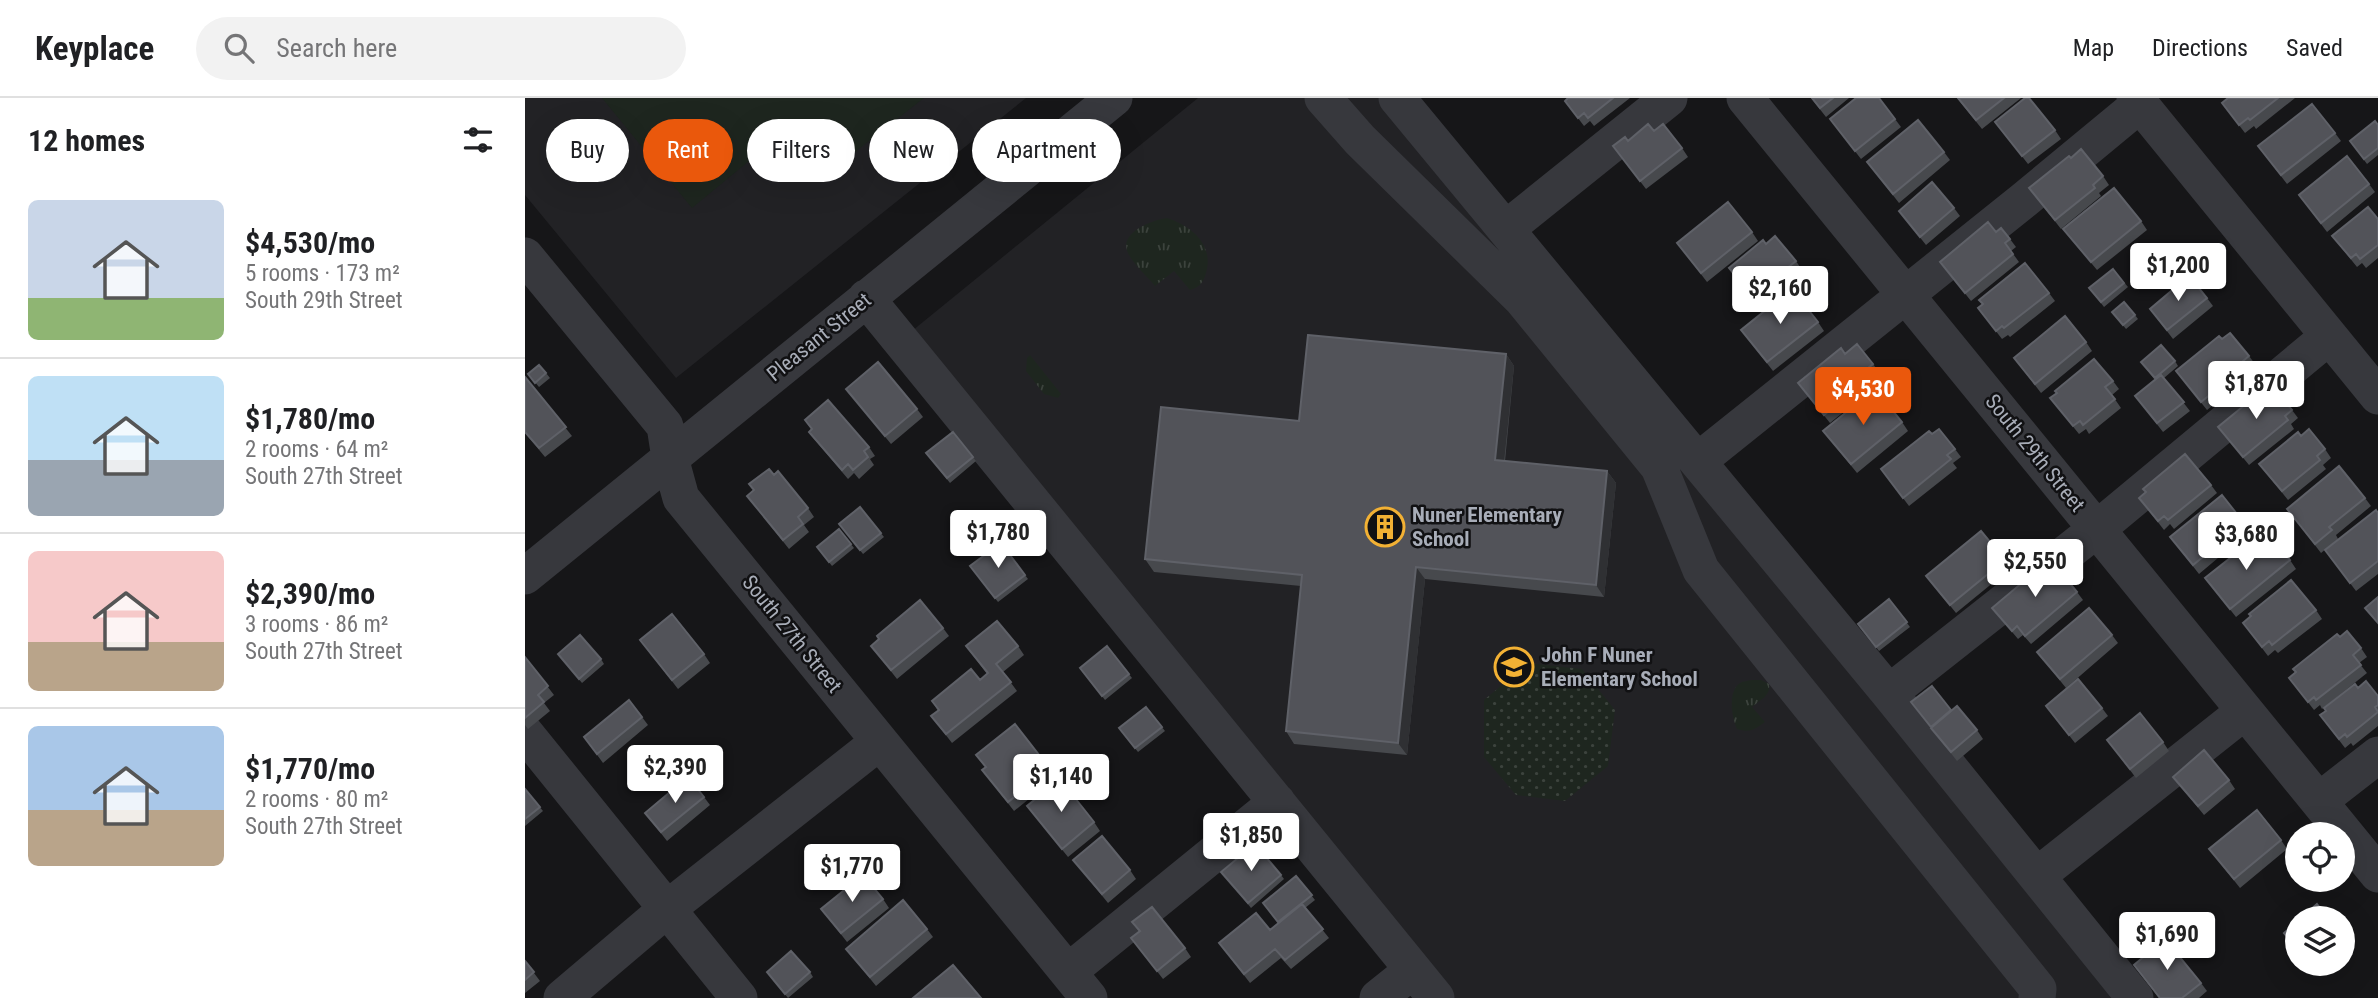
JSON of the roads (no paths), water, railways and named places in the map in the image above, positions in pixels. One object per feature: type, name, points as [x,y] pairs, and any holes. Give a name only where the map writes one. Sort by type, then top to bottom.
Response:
[{"type":"street","name":"Pleasant Street","points":[[525,576],[1114,98]]},
{"type":"street","points":[[1323,98],[1360,141],[1522,299],[1659,467],[1701,570],[2038,989],[2037,998]]},
{"type":"street","points":[[1397,98],[1889,693],[2135,998]]},
{"type":"street","points":[[1506,229],[1669,98]]},
{"type":"street","name":"South 29th Street","points":[[1745,98],[2378,874]]},
{"type":"street","points":[[1698,461],[1906,294],[2137,101],[2378,397]]},
{"type":"street","name":"South 27th Street","points":[[529,269],[665,426],[681,498],[1078,985]]},
{"type":"street","points":[[866,299],[1436,998]]},
{"type":"street","points":[[1889,693],[2097,529],[2328,337]]},
{"type":"street","points":[[2038,876],[2245,711]]},
{"type":"street","points":[[525,733],[739,998]]},
{"type":"street","points":[[562,998],[667,909],[879,742]]},
{"type":"street","points":[[2319,801],[2378,754]]},
{"type":"street","points":[[1078,985],[1277,802]]},
{"type":"street","points":[[1378,998],[1413,970]]},
{"type":"place","name":"Nuner Elementary School","points":[[1385,527]]},
{"type":"place","name":"John F Nuner Elementary School","points":[[1514,667]]}]
